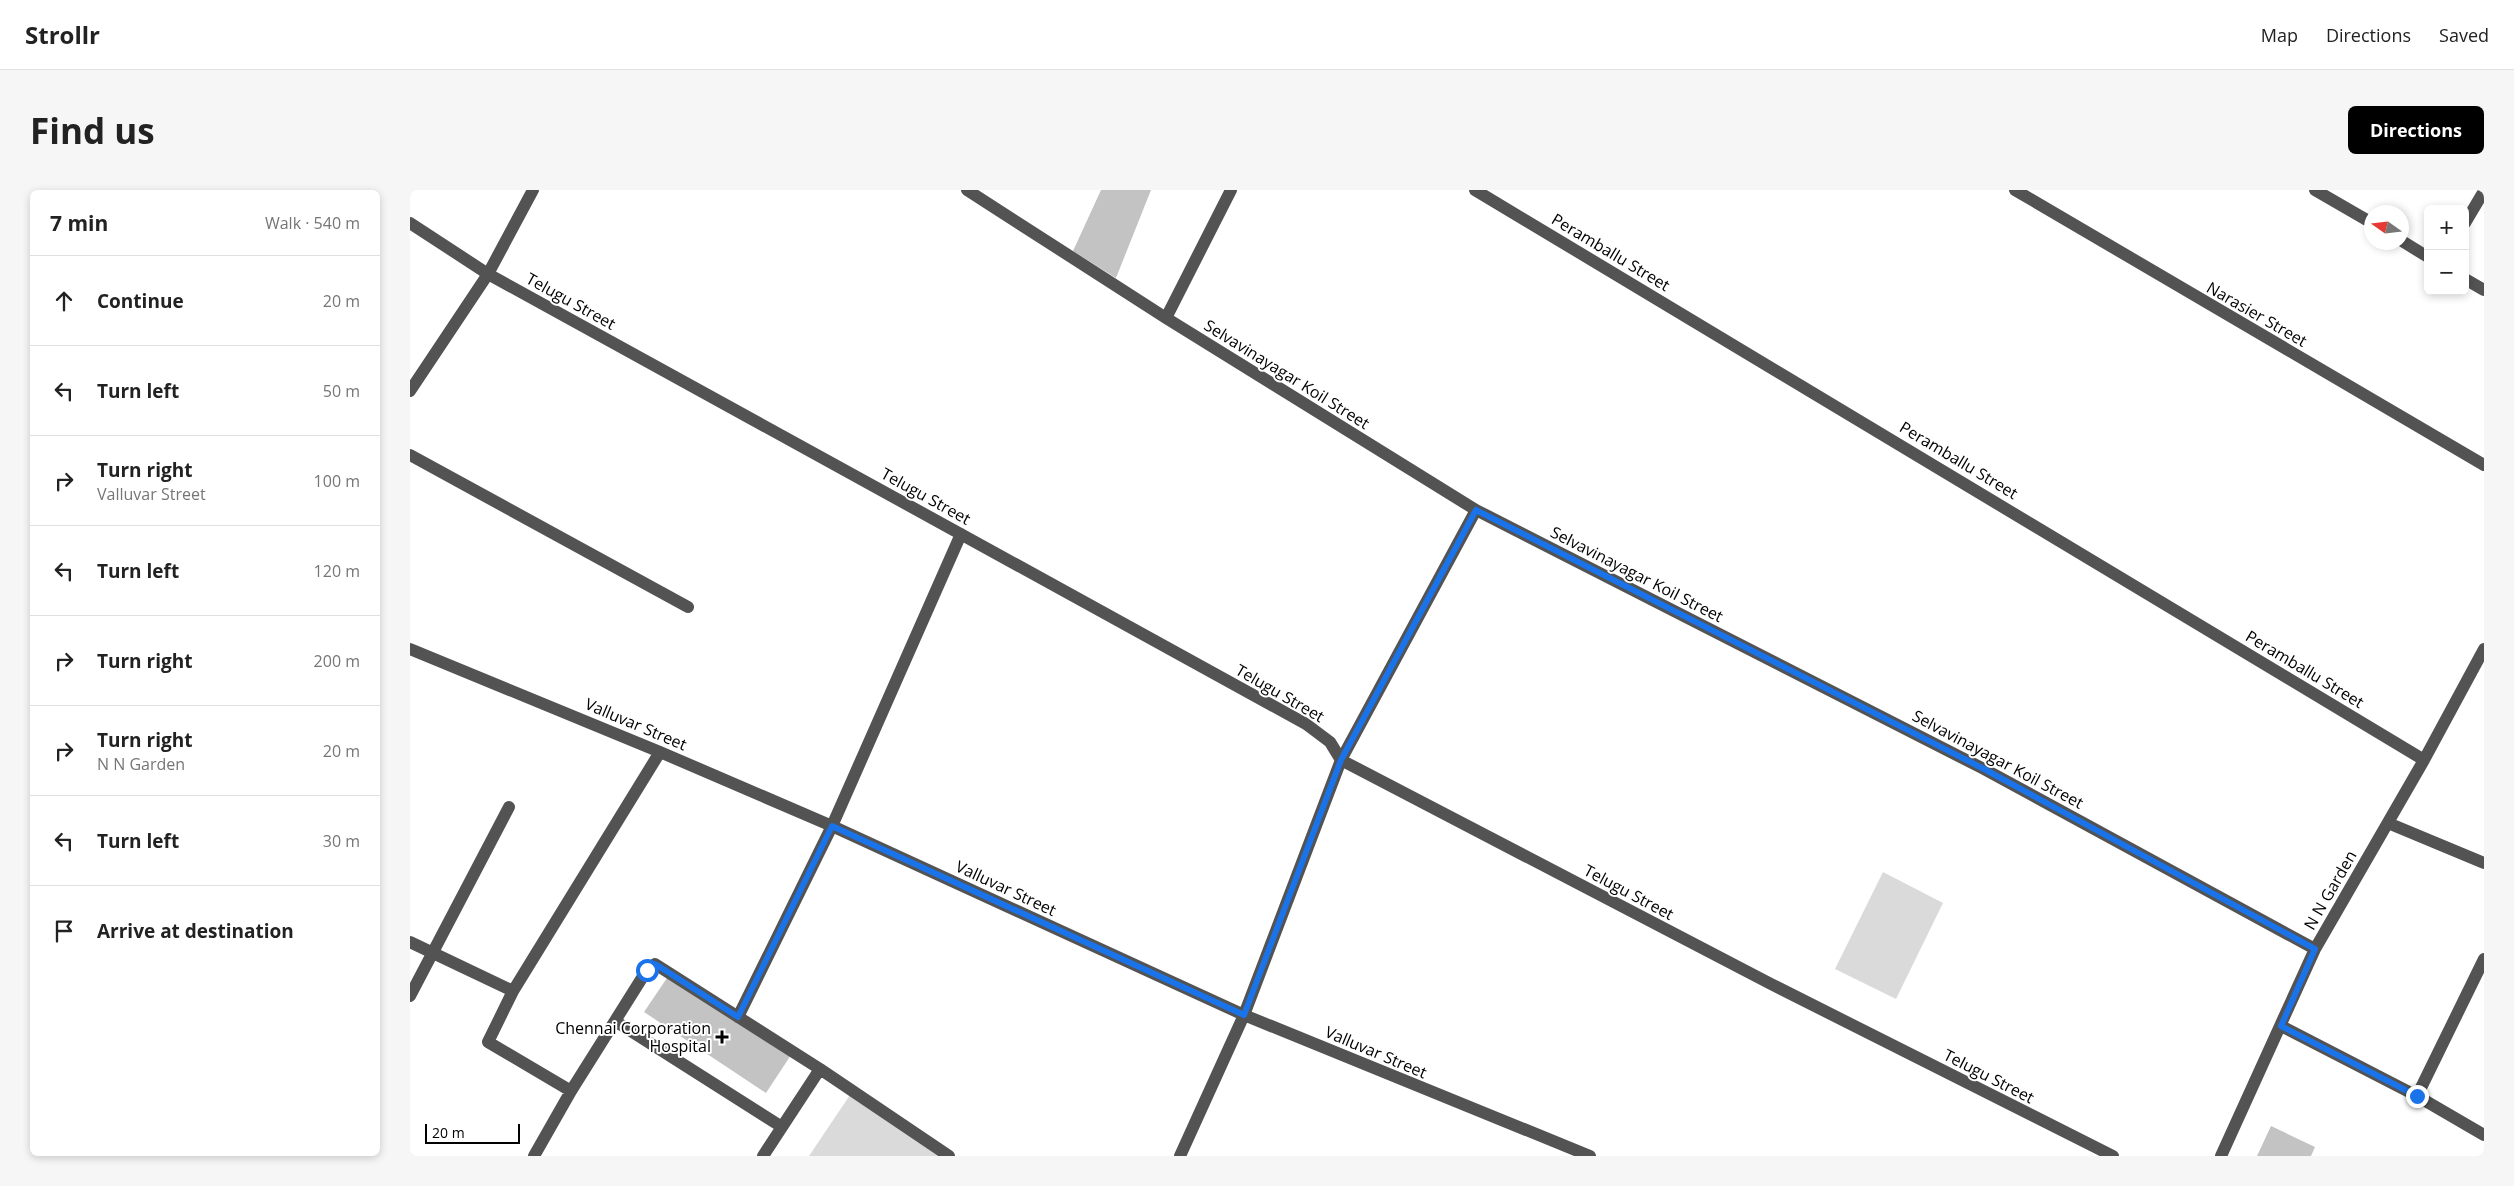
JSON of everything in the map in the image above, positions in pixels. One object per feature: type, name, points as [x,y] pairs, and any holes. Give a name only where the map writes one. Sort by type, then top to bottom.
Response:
[{"type":"street","points":[[410,392],[488,274],[533,190]]},
{"type":"street","name":"Selvavinayagar Koil Street","points":[[966,190],[1166,318],[1476,510],[1984,769],[2315,949]]},
{"type":"street","points":[[1166,318],[1231,190]]},
{"type":"street","name":"Peramballu Street","points":[[1475,190],[2424,760]]},
{"type":"street","name":"Narasier Street","points":[[2015,190],[2484,465]]},
{"type":"street","points":[[2315,190],[2364,219]]},
{"type":"street","points":[[2469,216],[2484,191]]},
{"type":"street","name":"Telugu Street","points":[[410,223],[488,274],[1306,724],[1330,742],[1341,760],[1771,984],[2113,1156]]},
{"type":"street","points":[[2409,245],[2424,255]]},
{"type":"street","points":[[2469,281],[2484,290]]},
{"type":"street","points":[[410,455],[688,607]]},
{"type":"street","points":[[1180,1156],[1244,1015],[1341,760],[1476,510]]},
{"type":"street","points":[[738,1017],[832,826],[961,534]]},
{"type":"street","name":"Valluvar Street","points":[[410,649],[660,752],[832,826],[1244,1015],[1590,1156]]},
{"type":"street","name":"N N Garden","points":[[2221,1156],[2315,949],[2388,824],[2484,649]]},
{"type":"street","points":[[571,1091],[488,1042],[514,992],[660,752]]},
{"type":"street","points":[[410,996],[509,807]]},
{"type":"street","points":[[2388,824],[2484,863]]},
{"type":"street","points":[[410,942],[514,992]]},
{"type":"street","points":[[2417,1096],[2484,960]]},
{"type":"street","points":[[534,1156],[615,1020],[647,970],[655,964],[820,1069],[949,1156]]},
{"type":"street","points":[[615,1020],[782,1127]]},
{"type":"street","points":[[2281,1026],[2417,1096],[2484,1135]]},
{"type":"street","points":[[763,1156],[820,1069]]},
{"type":"shaded area","points":[[1883,872],[1943,903],[1896,999],[1835,969]]},
{"type":"shaded area","points":[[852,1092],[948,1156],[809,1156]]},
{"type":"building","points":[[1101,190],[1151,190],[1116,278],[1073,251]]},
{"type":"building","points":[[669,975],[791,1055],[766,1093],[644,1012]]},
{"type":"building","points":[[2271,1126],[2315,1147],[2311,1156],[2257,1156]]},
{"type":"place","name":"Chennai Corporation Hospital","points":[[722,1037]]},
{"type":"route","points":[[647,970],[655,964],[738,1017],[832,826],[1244,1015],[1341,760],[1476,510],[1984,769],[2315,949],[2281,1026],[2417,1096]]}]
